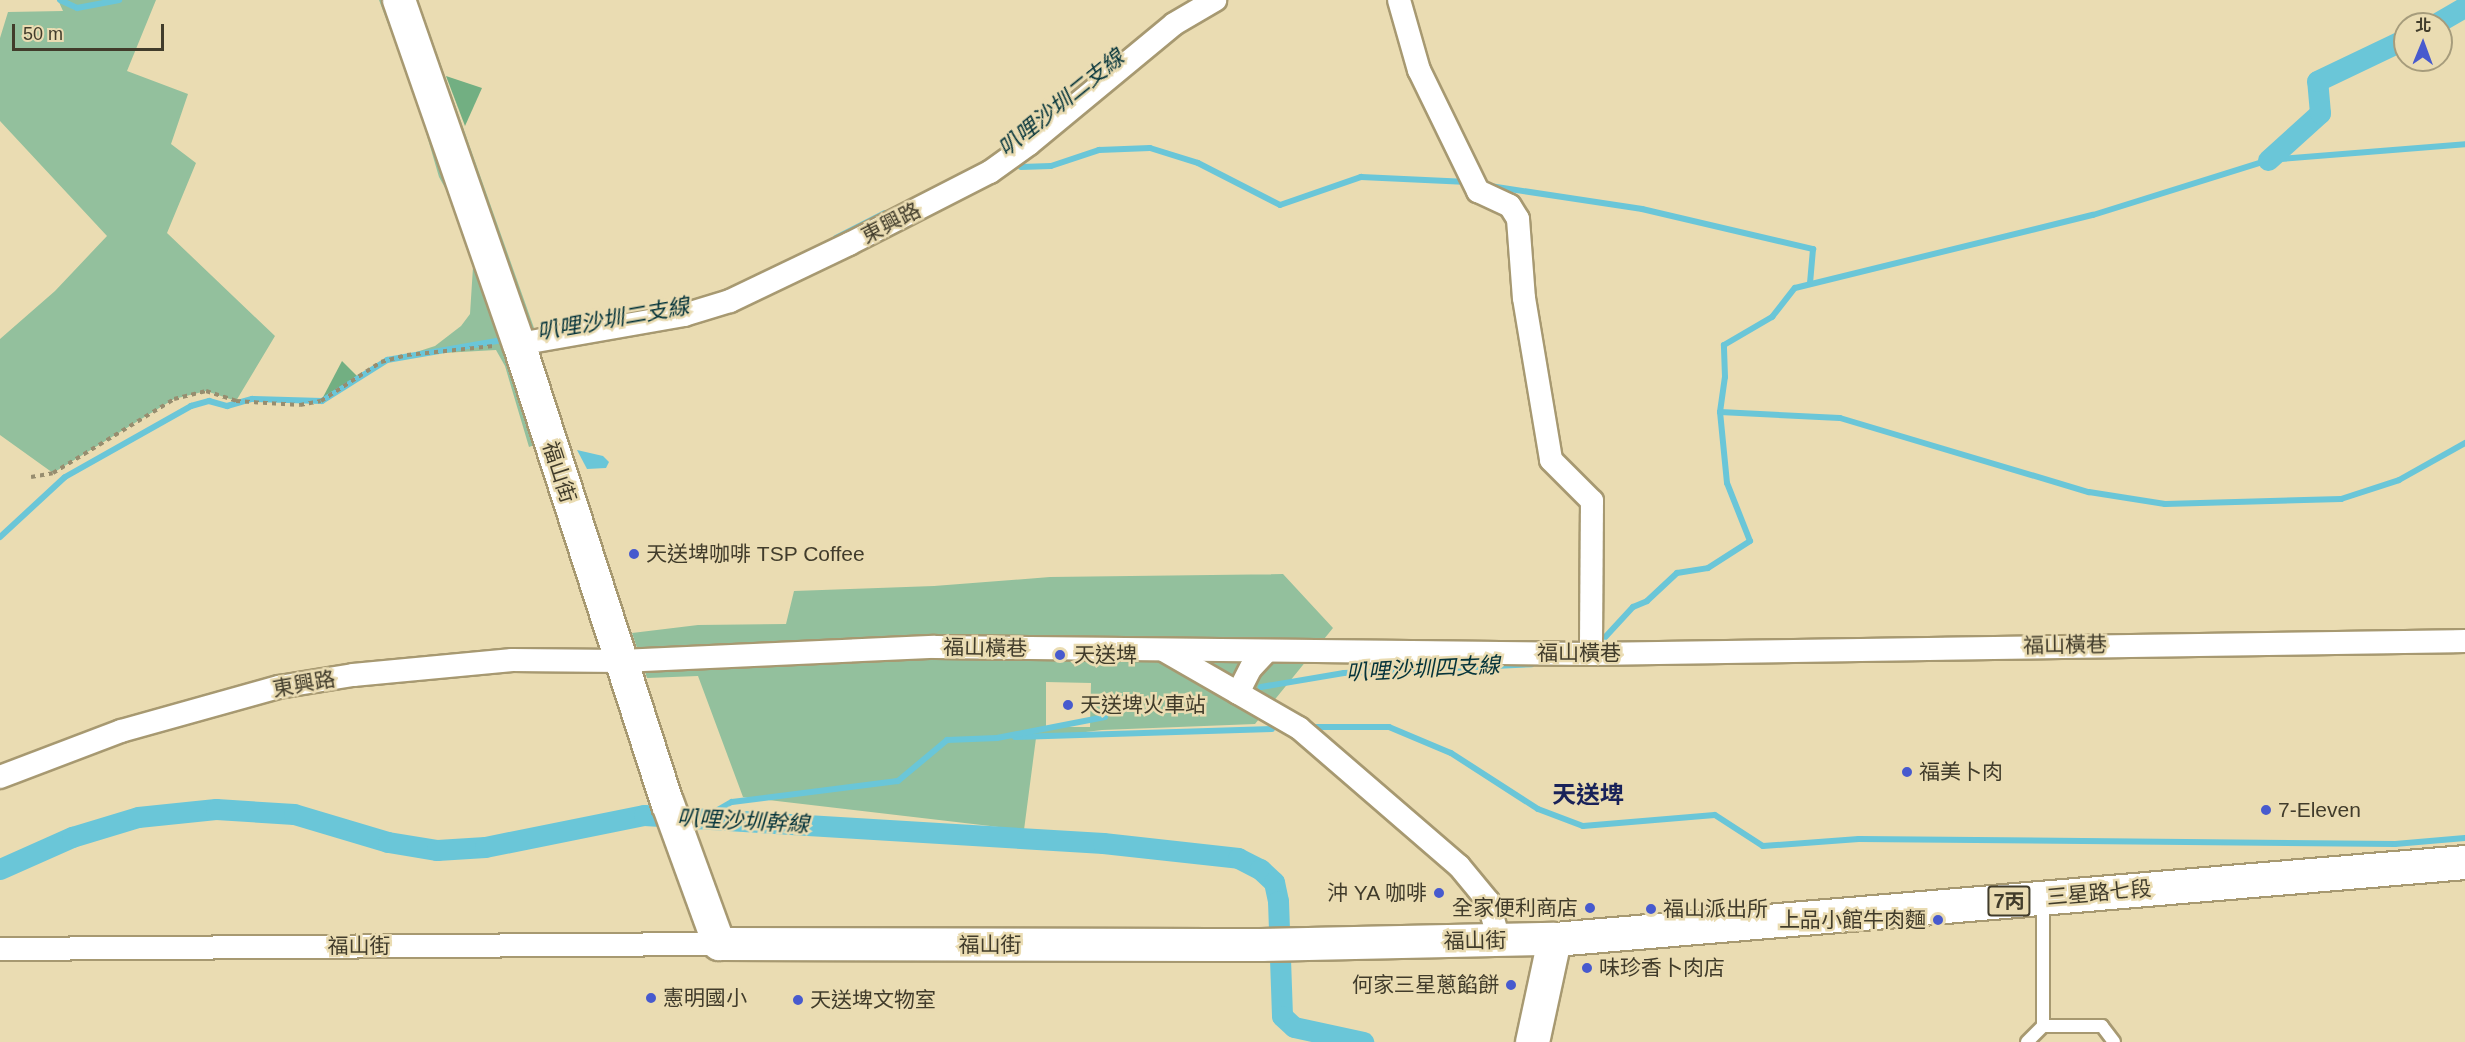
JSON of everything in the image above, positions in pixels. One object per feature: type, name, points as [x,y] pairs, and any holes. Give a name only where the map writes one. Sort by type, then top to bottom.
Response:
[{"type":"main road","name":"三星路七段","points":[[1554,939],[2465,862]]},
{"type":"main road","points":[[1532,1042],[1554,939]]},
{"type":"street","name":"福山街","points":[[399,0],[519,344],[621,661],[673,817],[719,944]]},
{"type":"street","name":"東興路","points":[[519,344],[684,315],[730,301],[849,244],[990,172],[1029,144],[1174,24],[1215,0]]},
{"type":"street","points":[[1399,0],[1419,70],[1478,191],[1509,206],[1518,219],[1524,298],[1551,460],[1592,501],[1591,654]]},
{"type":"street","name":"福山橫巷","points":[[621,661],[935,647],[1591,654],[2465,641]]},
{"type":"street","points":[[1164,650],[1299,728],[1459,866],[1488,901],[1499,940]]},
{"type":"street","points":[[1239,693],[1251,668],[1268,651]]},
{"type":"street","name":"東興路","points":[[0,777],[121,731],[279,687],[353,675],[512,660],[621,661]]},
{"type":"street","name":"福山街","points":[[0,949],[719,944],[1275,945],[1554,939]]},
{"type":"lane","points":[[2027,1042],[2043,1026],[2043,898]]},
{"type":"lane","points":[[2043,1026],[2102,1026],[2114,1042]]},
{"type":"path","points":[[31,477],[54,473],[174,399],[206,391],[236,401],[300,405],[321,401],[372,367],[407,355],[519,344]]},
{"type":"green space","points":[[58,0],[156,0],[127,71],[188,94],[171,144],[196,163],[167,233],[275,336],[236,401],[206,391],[174,399],[53,473],[0,435],[0,339],[55,291],[107,236],[0,121],[0,38],[8,12],[63,11]]},
{"type":"green space","points":[[379,0],[418,0],[534,328],[540,350],[533,352],[559,436],[529,447],[505,366],[496,350],[407,355],[435,346],[461,326],[470,314],[473,267],[459,213],[439,177],[416,98]]},
{"type":"green space","points":[[446,76],[482,88],[465,126]]},
{"type":"green space","points":[[342,361],[357,376],[321,401]]},
{"type":"green space","points":[[1283,574],[1333,628],[1255,724],[1102,730],[1036,738],[1024,830],[743,797],[698,676],[647,678],[632,633],[698,625],[786,624],[794,591],[934,586],[1050,577]],"holes":[[[1046,682],[1091,683],[1090,727],[1046,727]]]},
{"type":"water","points":[[577,450],[603,456],[609,462],[606,468],[587,469]]},
{"type":"waterway","points":[[60,0],[77,8],[119,0]]},
{"type":"waterway","points":[[2453,14],[2465,7]]},
{"type":"waterway","points":[[2268,160],[2320,113],[2317,81],[2393,45]]},
{"type":"waterway","points":[[1720,412],[1725,377],[1724,345],[1772,317],[1795,288],[2093,215],[2268,160],[2465,144]]},
{"type":"waterway","points":[[1021,167],[1051,166],[1099,150],[1150,148],[1198,163],[1280,205],[1361,177],[1468,182]]},
{"type":"waterway","points":[[1490,186],[1642,209],[1813,249],[1810,284]]},
{"type":"waterway","name":"叭哩沙圳二支線","points":[[836,238],[885,213]]},
{"type":"waterway","name":"叭哩沙圳二支線","points":[[0,537],[65,477],[191,406],[209,401],[227,406],[252,399],[322,401],[387,360],[508,339]]},
{"type":"waterway","points":[[1597,646],[1633,607],[1647,601],[1677,573],[1708,568],[1750,541],[1727,483],[1720,412],[1840,418],[2089,492],[2165,504],[2341,499],[2399,480],[2465,443]]},
{"type":"waterway","name":"叭哩沙圳四支線","points":[[1261,687],[1344,673],[1532,664]]},
{"type":"waterway","name":"叭哩沙圳四支線","points":[[702,819],[732,802],[898,781],[947,740],[997,738],[1105,717]]},
{"type":"waterway","points":[[1317,727],[1389,727],[1451,753],[1538,809],[1583,826],[1715,815],[1763,846],[1859,839],[2395,844],[2465,838]]},
{"type":"waterway","points":[[1015,737],[1272,729]]},
{"type":"waterway","name":"叭哩沙圳幹線","points":[[0,869],[72,837],[138,817],[216,809],[294,814],[388,842],[437,850],[485,847],[644,815],[1103,843],[1238,858],[1260,869],[1274,882],[1278,901],[1282,1016],[1294,1027],[1363,1042]]},
{"type":"place","name":"天送埤咖啡 TSP Coffee","points":[[634,554]]},
{"type":"place","name":"天送埤","points":[[1060,655]]},
{"type":"place","name":"天送埤火車站","points":[[1068,705]]},
{"type":"place","name":"福美卜肉","points":[[1907,772]]},
{"type":"place","name":"7-Eleven","points":[[2266,810]]},
{"type":"place","name":"沖 YA 咖啡","points":[[1439,893]]},
{"type":"place","name":"全家便利商店","points":[[1590,908]]},
{"type":"place","name":"福山派出所","points":[[1651,909]]},
{"type":"place","name":"上品小館牛肉麵","points":[[1938,920]]},
{"type":"place","name":"味珍香卜肉店","points":[[1587,968]]},
{"type":"place","name":"何家三星蔥餡餅","points":[[1511,985]]},
{"type":"place","name":"憲明國小","points":[[651,998]]},
{"type":"place","name":"天送埤文物室","points":[[798,1000]]},
{"type":"district","name":"天送埤","points":[[1588,795]]}]
